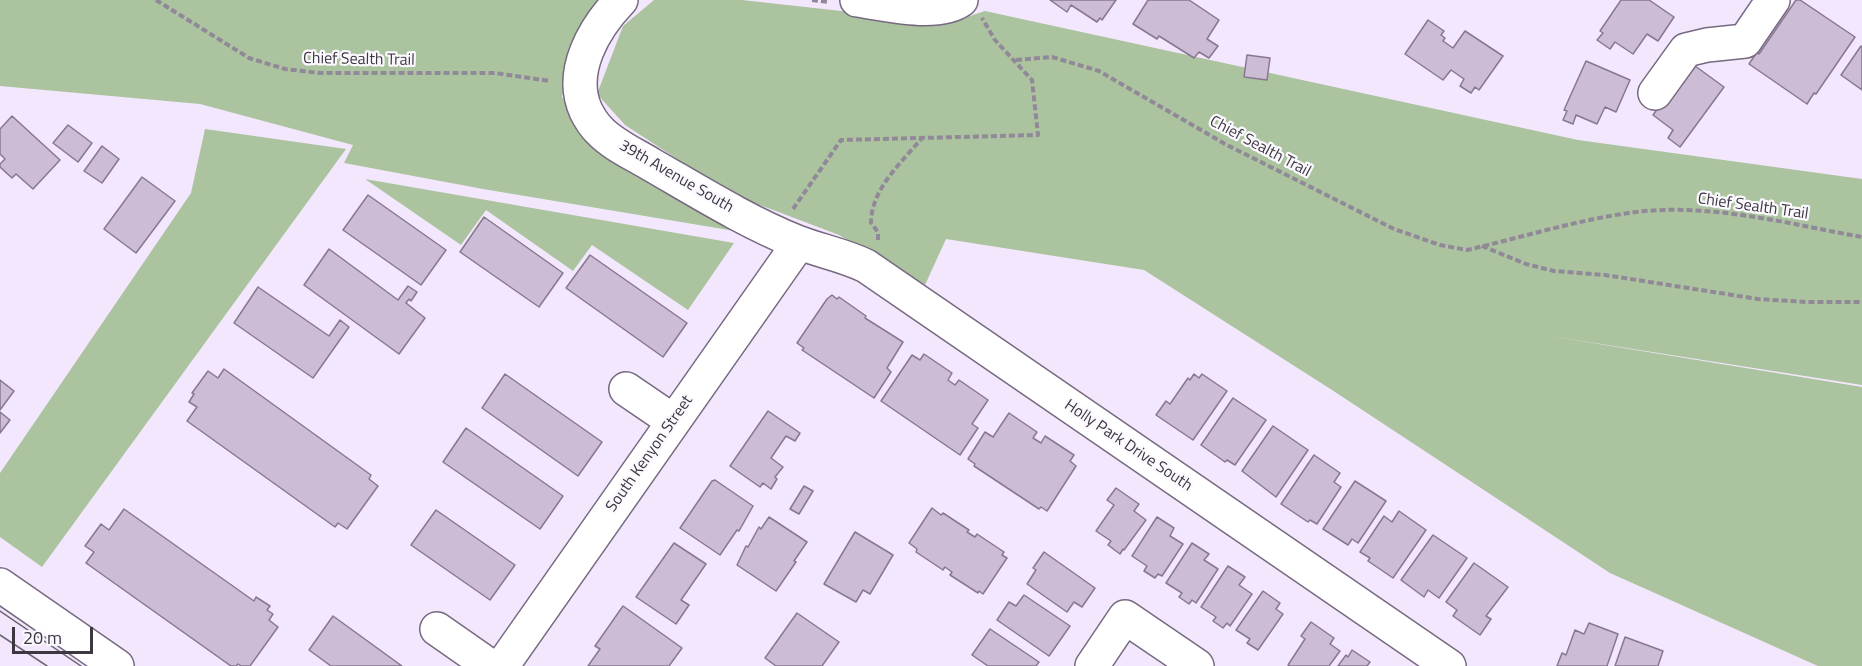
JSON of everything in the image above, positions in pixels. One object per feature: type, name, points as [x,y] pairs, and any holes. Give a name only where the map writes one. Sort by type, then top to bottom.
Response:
[{"type":"street","points":[[579,85],[584,58],[594,34],[621,0]]},
{"type":"street","points":[[857,0],[907,8],[965,5]]},
{"type":"street","points":[[1656,93],[1686,50],[1745,41],[1773,0]]},
{"type":"street","name":"39th Avenue South","points":[[579,85],[586,111],[599,130],[616,144],[776,233],[794,230]]},
{"type":"street","name":"South Kenyon Street","points":[[502,666],[673,421],[794,230]]},
{"type":"street","name":"Holly Park Drive South","points":[[794,230],[866,266],[1449,666]]},
{"type":"street","points":[[626,389],[673,421]]},
{"type":"street","points":[[0,585],[117,666]]},
{"type":"street","points":[[1092,666],[1125,617],[1197,666]]},
{"type":"street","points":[[437,629],[490,666]]},
{"type":"path","name":"Chief Sealth Trail","points":[[156,0],[249,58],[285,69],[320,73],[495,73],[579,85]]},
{"type":"path","points":[[794,230],[841,140],[1038,135],[1032,80],[996,40],[980,16],[965,5]]},
{"type":"path","name":"Chief Sealth Trail","points":[[1016,60],[1052,57],[1099,71],[1224,144],[1394,229],[1440,245],[1467,250],[1637,212],[1689,210],[1736,214],[1862,237]]},
{"type":"path","points":[[876,245],[878,232],[871,223],[874,203],[879,192],[922,137]]},
{"type":"path","points":[[1482,246],[1526,264],[1554,272],[1605,275],[1758,298],[1808,302],[1862,302]]},
{"type":"green space","points":[[0,0],[597,0],[569,47],[562,97],[594,146],[741,232],[483,189],[344,163],[353,145],[200,104],[0,86]]},
{"type":"green space","points":[[654,0],[742,0],[932,21],[958,20],[985,11],[1578,140],[1862,179],[1862,385],[1544,335],[1862,387],[1862,666],[1818,666],[1610,573],[1332,390],[1144,270],[946,239],[925,285],[839,235],[731,194],[625,125],[597,94],[623,26]]},
{"type":"green space","points":[[205,129],[346,149],[42,567],[0,537],[0,473],[191,193]]},
{"type":"green space","points":[[365,179],[734,243],[688,310],[592,245],[573,271],[486,210],[461,245]]},
{"type":"building","points":[[1050,0],[1116,0],[1102,20],[1100,18],[1097,22],[1071,5],[1067,12]]},
{"type":"building","points":[[1148,0],[1189,0],[1219,20],[1207,39],[1218,46],[1209,58],[1199,52],[1194,58],[1159,36],[1157,39],[1133,24]]},
{"type":"building","points":[[1621,0],[1649,0],[1674,17],[1658,41],[1647,34],[1633,54],[1615,42],[1610,49],[1597,40],[1603,33],[1600,31]]},
{"type":"building","points":[[1796,0],[1800,0],[1855,37],[1807,104],[1749,64],[1757,52],[1759,54]]},
{"type":"building","points":[[1428,20],[1444,31],[1441,35],[1445,38],[1443,41],[1453,48],[1465,31],[1503,56],[1479,90],[1475,87],[1471,93],[1460,86],[1464,79],[1451,70],[1443,80],[1405,54]]},
{"type":"building","points":[[1862,47],[1862,90],[1841,75]]},
{"type":"building","points":[[1247,55],[1270,58],[1267,80],[1244,77]]},
{"type":"building","points":[[1586,61],[1630,80],[1616,112],[1605,107],[1597,124],[1576,115],[1573,124],[1563,120],[1567,111],[1564,110]]},
{"type":"building","points":[[1691,63],[1724,87],[1680,147],[1668,138],[1673,130],[1653,115]]},
{"type":"building","points":[[12,116],[60,160],[33,189],[16,174],[12,178],[0,167],[5,159],[0,154],[0,129]]},
{"type":"building","points":[[68,125],[92,143],[78,162],[53,143]]},
{"type":"building","points":[[102,146],[119,159],[102,183],[84,171]]},
{"type":"building","points":[[142,177],[175,201],[136,253],[104,229]]},
{"type":"building","points":[[368,195],[446,250],[421,285],[343,230]]},
{"type":"building","points":[[484,217],[563,273],[539,307],[460,252]]},
{"type":"building","points":[[329,249],[398,300],[408,286],[417,292],[411,301],[409,299],[406,303],[425,318],[399,354],[304,285]]},
{"type":"building","points":[[590,255],[687,323],[663,357],[566,288]]},
{"type":"building","points":[[258,287],[329,336],[340,320],[349,327],[313,378],[234,323]]},
{"type":"building","points":[[832,295],[837,299],[839,297],[866,316],[865,318],[903,342],[887,368],[891,372],[874,398],[802,350],[804,348],[797,343]]},
{"type":"building","points":[[924,354],[952,373],[948,380],[955,385],[959,380],[988,400],[972,424],[978,428],[960,455],[881,401],[912,355],[920,360]]},
{"type":"building","points":[[224,369],[371,475],[369,479],[378,486],[347,529],[338,523],[335,527],[187,421],[197,407],[189,402],[194,394],[192,393],[208,371],[218,378]]},
{"type":"building","points":[[505,374],[602,442],[578,476],[482,408]]},
{"type":"building","points":[[1194,374],[1199,378],[1202,374],[1227,391],[1193,440],[1156,415],[1166,401],[1170,404],[1188,378],[1190,380]]},
{"type":"building","points":[[0,380],[14,391],[0,410]]},
{"type":"building","points":[[1233,398],[1266,420],[1235,465],[1227,460],[1225,462],[1201,445]]},
{"type":"building","points":[[768,411],[800,433],[795,441],[786,436],[771,458],[783,467],[775,477],[777,479],[771,489],[763,483],[760,487],[730,466]]},
{"type":"building","points":[[0,412],[10,420],[0,433]]},
{"type":"building","points":[[1009,413],[1037,432],[1033,438],[1041,443],[1045,436],[1074,455],[1070,461],[1076,466],[1047,511],[1041,507],[1039,509],[974,466],[975,464],[968,459],[985,432],[993,437]]},
{"type":"building","points":[[1273,426],[1308,450],[1276,497],[1242,471]]},
{"type":"building","points":[[466,428],[563,496],[540,529],[443,462]]},
{"type":"building","points":[[1314,455],[1340,473],[1334,482],[1341,487],[1317,524],[1310,520],[1308,522],[1281,504]]},
{"type":"building","points":[[715,480],[753,506],[739,531],[737,530],[720,555],[680,528],[712,481]]},
{"type":"building","points":[[1355,481],[1386,501],[1358,543],[1352,539],[1348,545],[1323,529]]},
{"type":"building","points":[[804,486],[813,491],[799,514],[790,509]]},
{"type":"building","points":[[1116,488],[1139,504],[1134,511],[1146,520],[1120,554],[1108,545],[1111,541],[1096,531],[1114,505],[1107,500]]},
{"type":"building","points":[[932,508],[969,530],[967,532],[975,537],[977,534],[1004,552],[1002,555],[1007,558],[983,594],[950,575],[952,572],[945,567],[943,570],[916,552],[917,549],[909,543]]},
{"type":"building","points":[[124,509],[254,601],[256,597],[270,606],[267,610],[273,614],[269,620],[278,627],[250,666],[238,664],[231,666],[86,563],[94,552],[85,546],[101,524],[109,530]]},
{"type":"building","points":[[436,510],[515,565],[490,600],[411,545]]},
{"type":"building","points":[[1399,511],[1426,530],[1393,578],[1368,561],[1370,558],[1360,552],[1384,516],[1392,522]]},
{"type":"building","points":[[769,517],[807,542],[776,591],[737,565],[746,546],[748,547],[759,527],[761,529]]},
{"type":"building","points":[[1157,517],[1174,528],[1170,536],[1183,544],[1162,576],[1158,574],[1155,578],[1144,571],[1147,566],[1132,556]]},
{"type":"building","points":[[855,532],[893,555],[870,594],[863,590],[856,602],[824,584]]},
{"type":"building","points":[[1433,535],[1467,558],[1439,598],[1428,590],[1424,597],[1401,580]]},
{"type":"building","points":[[674,543],[706,564],[681,600],[689,605],[676,624],[636,597]]},
{"type":"building","points":[[1192,543],[1209,554],[1204,560],[1218,569],[1196,603],[1192,600],[1189,604],[1179,597],[1182,593],[1166,583]]},
{"type":"building","points":[[1044,552],[1095,588],[1082,607],[1074,602],[1067,612],[1027,584],[1036,570],[1033,568]]},
{"type":"building","points":[[1474,563],[1508,587],[1486,616],[1491,619],[1480,635],[1453,616],[1457,610],[1446,602]]},
{"type":"building","points":[[1228,566],[1245,577],[1239,585],[1252,594],[1230,626],[1227,623],[1223,628],[1213,621],[1216,617],[1201,607]]},
{"type":"building","points":[[1263,591],[1280,603],[1276,609],[1283,614],[1258,650],[1247,643],[1250,639],[1236,630]]},
{"type":"building","points":[[1024,595],[1070,626],[1049,656],[997,620],[1009,602],[1016,606]]},
{"type":"building","points":[[623,606],[682,648],[669,666],[588,666],[600,649],[595,646]]},
{"type":"building","points":[[797,613],[839,642],[822,666],[776,666],[765,658]]},
{"type":"building","points":[[333,616],[402,666],[331,666],[309,650]]},
{"type":"building","points":[[1311,622],[1334,638],[1330,644],[1340,651],[1329,666],[1288,665],[1305,639],[1301,636]]},
{"type":"building","points":[[1589,623],[1618,634],[1607,666],[1557,666],[1562,653],[1566,655],[1575,630],[1584,634]]},
{"type":"building","points":[[990,629],[1039,662],[1036,666],[988,666],[972,655]]},
{"type":"building","points":[[1625,637],[1663,651],[1658,666],[1615,666]]},
{"type":"building","points":[[1352,650],[1370,662],[1367,666],[1338,666]]},
{"type":"tram line","points":[[0,611],[81,666]]},
{"type":"tram line","points":[[0,635],[47,666]]}]
